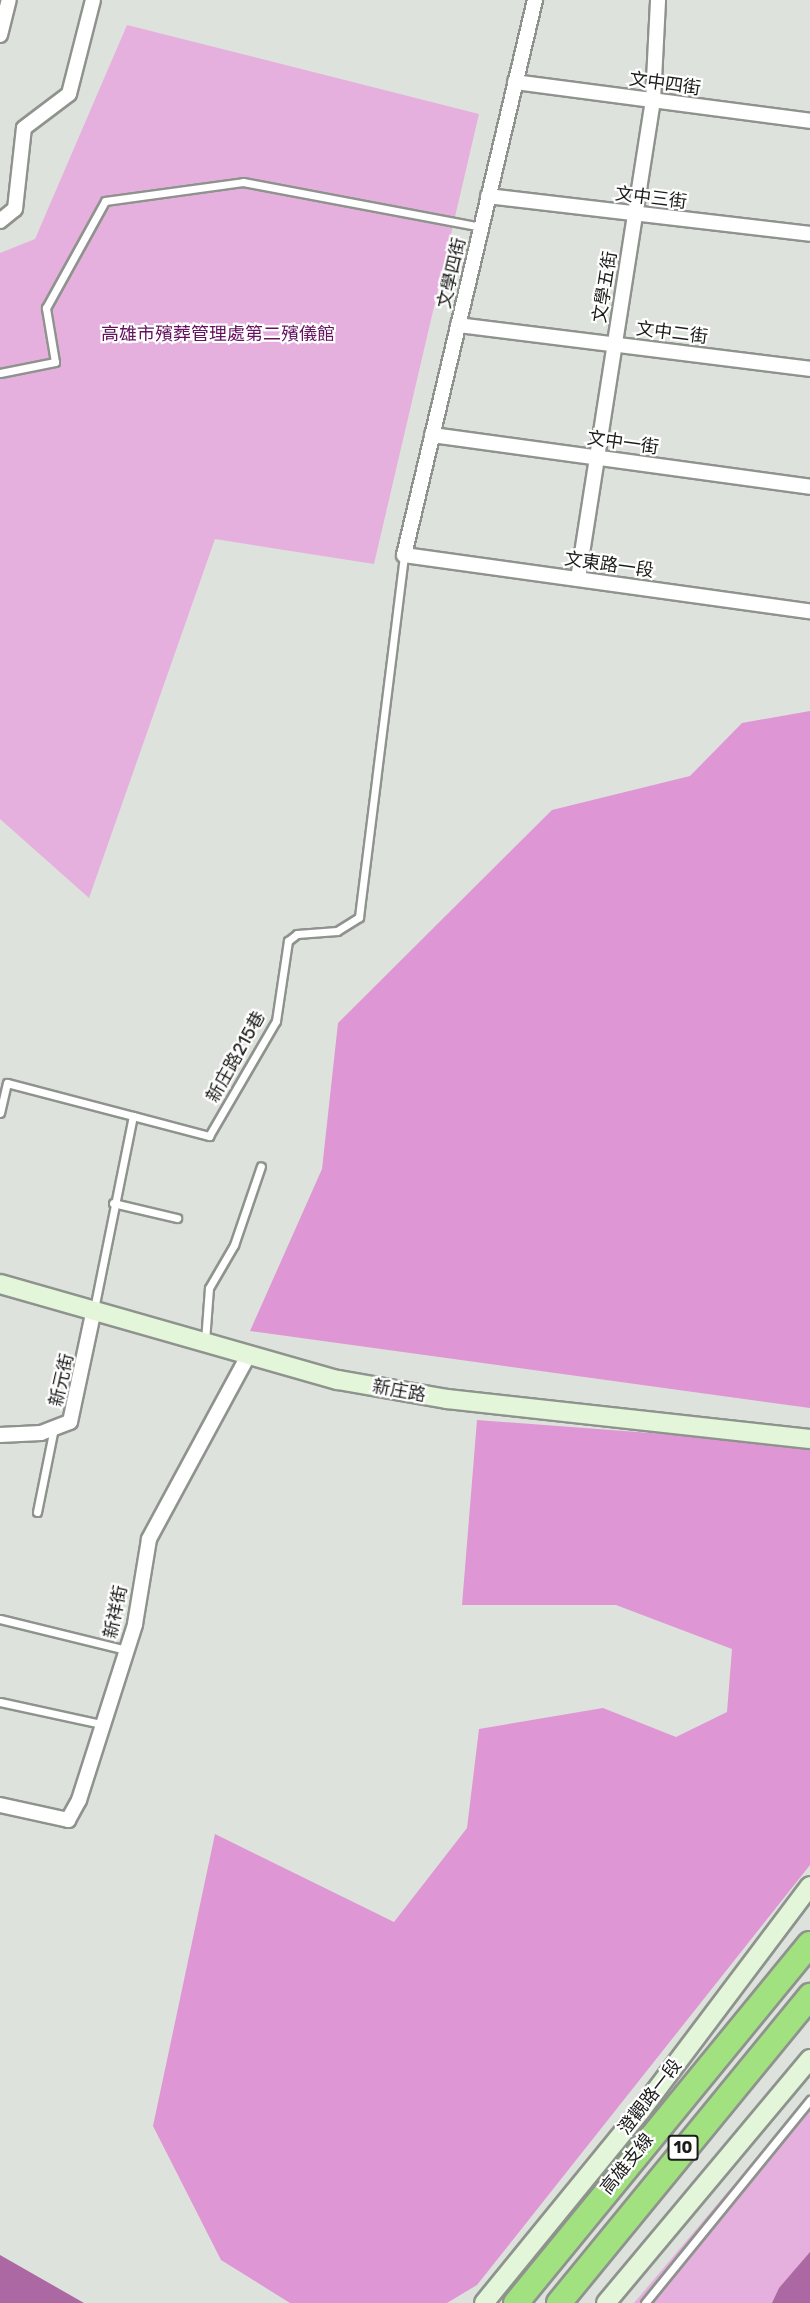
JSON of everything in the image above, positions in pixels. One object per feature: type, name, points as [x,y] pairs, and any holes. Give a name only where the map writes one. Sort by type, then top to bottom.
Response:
[{"type":"highway","points":[[768,1998],[810,1927]]},
{"type":"highway","name":"高雄支線","points":[[516,2303],[810,1944]]},
{"type":"highway","name":"高雄支線","points":[[559,2303],[810,1996]]},
{"type":"street","points":[[0,35],[9,0]]},
{"type":"street","points":[[0,221],[15,209],[24,128],[69,94],[93,0]]},
{"type":"street","name":"文學四街","points":[[404,555],[535,0]]},
{"type":"street","name":"文學五街","points":[[578,579],[653,100],[658,0]]},
{"type":"street","name":"文中四街","points":[[515,82],[810,121]]},
{"type":"street","name":"文中三街","points":[[488,196],[810,234]]},
{"type":"street","name":"文中二街","points":[[458,325],[810,369]]},
{"type":"street","name":"文中一街","points":[[432,435],[810,487]]},
{"type":"street","name":"文東路一段","points":[[404,555],[810,611]]},
{"type":"street","name":"新庄路","points":[[0,1284],[94,1309],[204,1347],[447,1399],[810,1439]]},
{"type":"street","name":"新元街","points":[[0,1435],[54,1428],[70,1422],[94,1309]]},
{"type":"street","name":"新祥街","points":[[0,1805],[68,1820],[126,1650],[149,1539],[248,1358]]},
{"type":"street","name":"澄觀路一段","points":[[484,2303],[642,2109],[810,1886]]},
{"type":"street","points":[[606,2303],[810,2059]]},
{"type":"lane","points":[[0,373],[55,362],[46,308],[105,201],[243,182],[481,227]]},
{"type":"lane","name":"新庄路215巷","points":[[134,1116],[209,1136],[276,1021],[288,941],[297,934],[337,931],[359,917],[404,555]]},
{"type":"lane","points":[[0,1113],[7,1083],[134,1116],[113,1203],[94,1309]]},
{"type":"lane","points":[[204,1347],[209,1288],[234,1245],[261,1166]]},
{"type":"lane","points":[[113,1203],[177,1218]]},
{"type":"lane","points":[[37,1512],[54,1428]]},
{"type":"lane","points":[[0,1619],[126,1650]]},
{"type":"lane","points":[[0,1702],[101,1724]]},
{"type":"lane","points":[[645,2303],[810,2100]]},
{"type":"green space","name":"高雄市殯葬管理處第二殯儀館","points":[[127,25],[479,114],[374,564],[215,539],[89,898],[0,819],[0,253],[35,239]]},
{"type":"green space","points":[[810,2094],[810,2303],[634,2303]]},
{"type":"shaded area","points":[[810,711],[810,1408],[250,1331],[322,1169],[338,1023],[552,810],[690,776],[742,723]]},
{"type":"shaded area","points":[[477,1420],[810,1445],[810,1865],[477,2285],[447,2303],[290,2303],[221,2260],[153,2126],[215,1834],[394,1922],[467,1828],[479,1729],[603,1708],[676,1737],[727,1712],[732,1649],[616,1605],[462,1605]]},
{"type":"shaded area","points":[[810,2252],[810,2303],[772,2303],[779,2288]]},
{"type":"shaded area","points":[[0,2255],[84,2303],[0,2303]]}]
